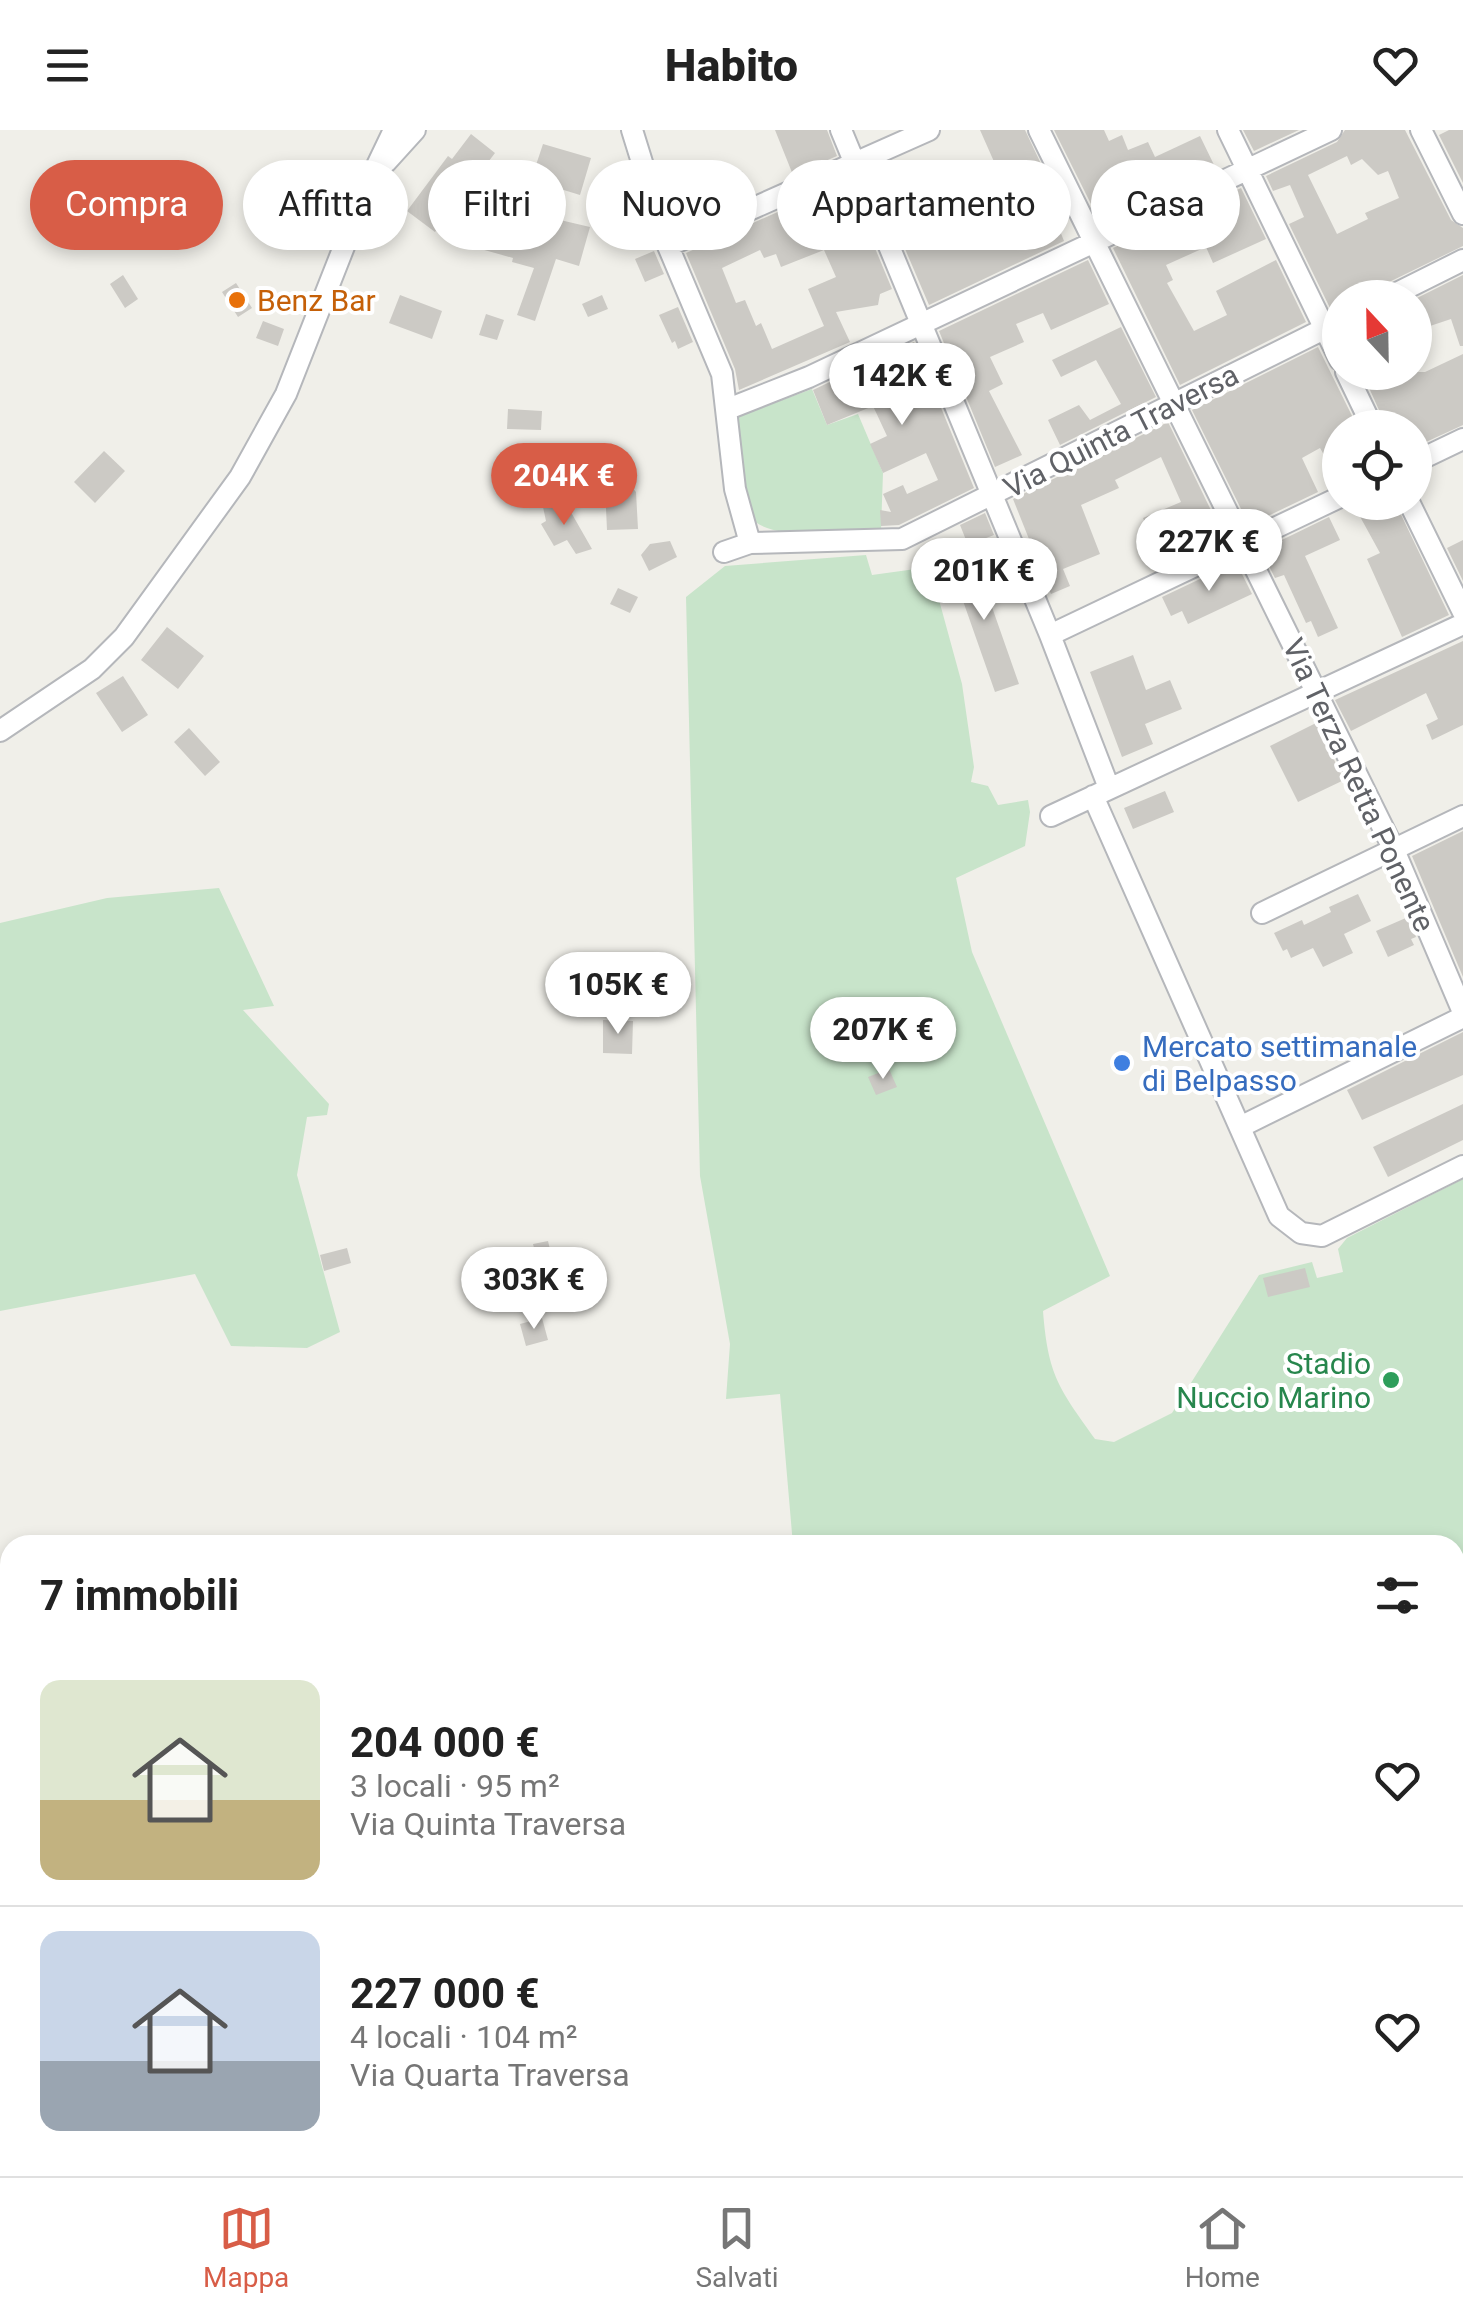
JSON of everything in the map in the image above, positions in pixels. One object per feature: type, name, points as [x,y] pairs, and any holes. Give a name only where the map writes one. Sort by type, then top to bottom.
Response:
[{"type":"street","points":[[380,160],[394,130]]},
{"type":"street","points":[[388,160],[416,130]]},
{"type":"street","points":[[632,130],[641,160]]},
{"type":"street","points":[[841,130],[854,160]]},
{"type":"street","points":[[862,160],[928,130]]},
{"type":"street","name":"Via Terza Retta Ponente","points":[[1039,130],[1091,236]]},
{"type":"street","points":[[1228,130],[1322,307]]},
{"type":"street","points":[[1240,173],[1332,130]]},
{"type":"street","points":[[1422,130],[1463,214]]},
{"type":"street","points":[[728,409],[810,376],[1091,243]]},
{"type":"street","points":[[0,732],[92,669],[124,637],[200,532],[265,436],[286,394],[343,250]]},
{"type":"street","points":[[670,250],[722,374],[735,489],[750,543]]},
{"type":"street","points":[[891,250],[1050,635],[1101,792],[1279,1216],[1301,1232],[1322,1236],[1463,1166]]},
{"type":"street","name":"Via Terza Retta Ponente","points":[[1098,250],[1394,850],[1463,1014]]},
{"type":"street","points":[[1423,280],[1463,260]]},
{"type":"street","name":"Via Quinta Traversa","points":[[724,552],[750,543],[902,538],[1322,330]]},
{"type":"street","points":[[1432,454],[1463,439]]},
{"type":"street","points":[[1050,635],[1322,506]]},
{"type":"street","points":[[1419,520],[1463,612]]},
{"type":"street","points":[[1050,816],[1463,624]]},
{"type":"street","points":[[1262,913],[1463,816]]},
{"type":"street","points":[[1240,1126],[1463,1014]]},
{"type":"green space","points":[[812,389],[827,425],[858,414],[883,473],[881,530],[792,533],[760,525],[750,517],[733,426],[736,417]]},
{"type":"green space","points":[[866,555],[872,575],[930,567],[962,684],[974,767],[971,782],[988,786],[998,805],[1028,800],[1025,846],[956,878],[972,952],[1110,1276],[1043,1311],[1048,1351],[1057,1380],[1095,1439],[1114,1442],[1172,1413],[1259,1275],[1312,1262],[1317,1278],[1343,1272],[1338,1249],[1347,1238],[1463,1179],[1463,1535],[792,1535],[780,1394],[726,1399],[730,1344],[700,1176],[686,597],[725,566]]},
{"type":"green space","points":[[219,888],[274,1006],[243,1010],[329,1104],[327,1115],[307,1117],[297,1175],[340,1332],[307,1348],[231,1346],[195,1274],[0,1311],[0,923],[107,898]]},
{"type":"building","points":[[775,130],[827,130],[837,156],[828,160],[787,160]]},
{"type":"building","points":[[980,130],[1025,130],[1039,160],[993,160]]},
{"type":"building","points":[[1054,130],[1104,130],[1109,141],[1122,135],[1128,150],[1148,142],[1155,157],[1200,136],[1212,160],[1091,160],[1091,204]]},
{"type":"building","points":[[1243,130],[1299,130],[1254,151]]},
{"type":"building","points":[[1345,130],[1405,130],[1451,220],[1463,228],[1463,246],[1393,280],[1322,280],[1322,292],[1289,224],[1304,217],[1290,185],[1273,191],[1266,176],[1337,142]],"holes":[[[1347,156],[1351,165],[1362,159],[1378,175],[1388,171],[1399,198],[1365,213],[1368,219],[1337,234],[1308,175]]]},
{"type":"building","points":[[1463,130],[1463,183],[1439,135]]},
{"type":"building","points":[[471,134],[495,153],[490,160],[445,160],[448,156],[452,159]]},
{"type":"building","points":[[543,144],[591,158],[586,160],[580,195],[566,191],[566,160],[538,160]]},
{"type":"building","points":[[428,183],[428,227],[408,210]]},
{"type":"building","points":[[1240,188],[1266,239],[1213,263],[1207,250],[1240,250]]},
{"type":"building","points":[[777,212],[777,250],[824,250],[876,250],[892,289],[880,294],[878,305],[836,312],[850,342],[739,390],[735,369],[686,253],[757,250],[757,221]],"holes":[[[760,250],[764,258],[776,254],[781,267],[824,250],[836,277],[808,289],[824,326],[772,349],[745,300],[736,303],[722,268]]]},
{"type":"building","points":[[566,221],[586,226],[579,266],[556,259],[535,321],[517,315],[534,268],[512,262],[513,258],[484,250],[566,250]]},
{"type":"building","points":[[906,250],[1045,250],[929,305]]},
{"type":"building","points":[[1114,250],[1199,250],[1166,265],[1173,280],[1167,283],[1194,331],[1227,315],[1216,291],[1276,260],[1306,322],[1180,385]]},
{"type":"building","points":[[654,251],[664,274],[645,282],[635,259]]},
{"type":"building","points":[[1088,260],[1109,304],[1051,330],[1043,313],[1016,324],[1024,342],[990,357],[1003,384],[989,391],[1022,455],[995,467],[939,331]]},
{"type":"building","points":[[123,275],[138,299],[125,308],[110,284]]},
{"type":"building","points":[[1463,275],[1463,346],[1451,319],[1432,325],[1432,290]]},
{"type":"building","name":"Benz Bar","points":[[236,283],[252,308],[238,317],[222,292]]},
{"type":"building","points":[[400,295],[442,311],[432,339],[389,323]]},
{"type":"building","points":[[602,295],[608,309],[588,317],[582,304]]},
{"type":"building","points":[[678,307],[693,342],[678,349],[659,315]]},
{"type":"building","points":[[486,314],[504,320],[497,340],[479,335]]},
{"type":"building","points":[[263,321],[284,329],[278,346],[256,338]]},
{"type":"building","points":[[1121,327],[1156,397],[1060,445],[1048,420],[1079,405],[1090,420],[1121,404],[1096,360],[1061,377],[1052,360]]},
{"type":"building","points":[[914,342],[974,488],[899,525],[881,526],[880,510],[891,512],[883,494],[903,485],[907,494],[938,480],[926,453],[883,473],[870,444],[887,436],[873,406],[827,425],[813,390]]},
{"type":"building","points":[[1318,347],[1322,355],[1322,390],[1339,390],[1349,410],[1322,410],[1322,452],[1320,448],[1302,458],[1318,492],[1249,525],[1192,410]]},
{"type":"building","points":[[1463,354],[1463,425],[1432,439],[1432,410],[1379,410],[1370,390],[1432,390],[1432,369]]},
{"type":"building","points":[[508,409],[542,411],[541,430],[507,429]]},
{"type":"building","points":[[1168,422],[1224,537],[1195,551],[1192,544],[1160,558],[1143,518],[1181,502],[1161,457],[1115,480],[1119,488],[1081,505],[1100,554],[1063,569],[1070,586],[1051,594],[1013,499]]},
{"type":"building","points":[[104,451],[125,471],[95,503],[74,482]]},
{"type":"building","points":[[630,485],[636,492],[638,529],[607,530],[605,487]]},
{"type":"building","points":[[540,493],[557,513],[568,507],[592,549],[576,554],[567,540],[554,546],[541,524],[546,521]]},
{"type":"building","points":[[985,513],[994,535],[968,545],[960,525]]},
{"type":"building","points":[[1323,520],[1330,520],[1340,540],[1305,556],[1338,628],[1318,637],[1311,621],[1306,623],[1284,575],[1275,578],[1261,550]]},
{"type":"building","points":[[1362,520],[1404,520],[1449,615],[1402,637],[1367,559],[1380,553]]},
{"type":"building","points":[[1463,540],[1463,581],[1447,548]]},
{"type":"building","points":[[670,541],[677,557],[649,571],[641,555],[650,544]]},
{"type":"building","points":[[973,553],[1019,684],[995,692],[949,561]]},
{"type":"building","points":[[1236,562],[1252,594],[1188,624],[1182,611],[1171,616],[1162,597]]},
{"type":"building","points":[[618,588],[638,597],[630,613],[610,604]]},
{"type":"building","points":[[167,627],[204,656],[178,689],[141,660]]},
{"type":"building","points":[[1463,641],[1463,725],[1432,740],[1426,725],[1438,719],[1426,693],[1351,731],[1335,700]]},
{"type":"building","points":[[1133,655],[1146,690],[1170,680],[1182,709],[1145,724],[1153,744],[1122,757],[1090,672]]},
{"type":"building","points":[[123,676],[148,715],[122,732],[96,693]]},
{"type":"building","points":[[1316,723],[1344,780],[1298,802],[1270,746]]},
{"type":"building","points":[[189,728],[220,762],[205,776],[174,742]]},
{"type":"building","points":[[1165,791],[1174,812],[1133,829],[1124,808]]},
{"type":"building","points":[[1463,831],[1463,977],[1412,856]]},
{"type":"building","points":[[1358,894],[1371,921],[1344,934],[1353,953],[1323,967],[1313,948],[1291,958],[1287,949],[1283,951],[1274,933],[1302,920],[1304,925],[1331,912],[1329,907]]},
{"type":"building","points":[[1408,917],[1416,937],[1411,939],[1414,945],[1388,957],[1376,931]]},
{"type":"building","points":[[603,1020],[633,1021],[632,1054],[603,1053]]},
{"type":"building","points":[[1463,1032],[1463,1075],[1362,1120],[1347,1090]]},
{"type":"building","points":[[889,1069],[897,1087],[876,1095],[868,1077]]},
{"type":"building","points":[[1463,1104],[1463,1140],[1388,1177],[1373,1147]]},
{"type":"building","points":[[548,1241],[556,1274],[542,1278],[533,1244]]},
{"type":"building","points":[[347,1248],[351,1263],[324,1271],[320,1255]]},
{"type":"building","points":[[1305,1268],[1310,1287],[1268,1297],[1263,1278]]},
{"type":"building","points":[[542,1318],[548,1340],[526,1346],[520,1324]]},
{"type":"place","name":"Benz Bar","points":[[237,300]]},
{"type":"place","name":"Mercato settimanale di Belpasso","points":[[1122,1063]]},
{"type":"place","name":"Stadio Nuccio Marino","points":[[1391,1380]]}]
